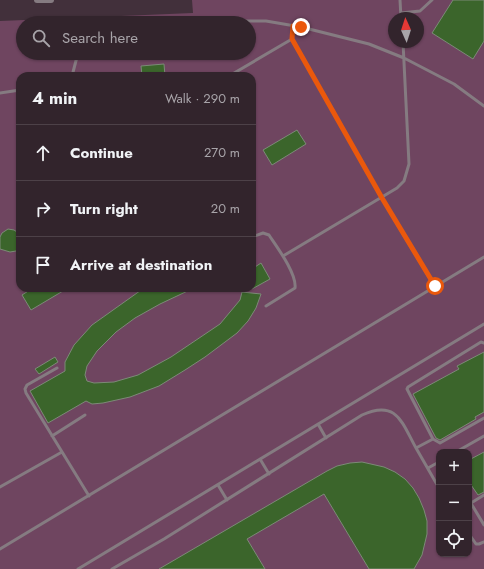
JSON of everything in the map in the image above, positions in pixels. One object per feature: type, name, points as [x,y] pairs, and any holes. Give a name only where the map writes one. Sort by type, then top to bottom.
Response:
[{"type":"street","points":[[37,0],[51,0]]},
{"type":"lane","points":[[400,0],[401,12]]},
{"type":"lane","points":[[410,12],[420,11],[432,0]]},
{"type":"lane","points":[[256,21],[293,26],[369,44],[404,58],[454,84],[484,106]]},
{"type":"lane","points":[[293,26],[292,39],[382,198],[435,286]]},
{"type":"lane","points":[[236,72],[292,39]]},
{"type":"lane","points":[[283,256],[382,198],[397,188],[404,181],[409,164],[403,48]]},
{"type":"lane","points":[[73,72],[76,60]]},
{"type":"lane","points":[[0,93],[16,91]]},
{"type":"lane","points":[[256,236],[263,233],[269,235],[283,256],[296,282],[295,288],[266,306]]},
{"type":"lane","points":[[0,549],[484,257]]},
{"type":"lane","points":[[78,569],[484,324]]},
{"type":"lane","points":[[484,343],[481,342],[408,387],[408,391],[433,439],[440,443],[484,418]]},
{"type":"lane","points":[[56,368],[27,385],[25,389],[26,394],[89,496]]},
{"type":"lane","points":[[112,569],[164,539],[372,410],[382,409],[390,411],[398,416],[438,485]]},
{"type":"lane","points":[[52,436],[84,415]]},
{"type":"lane","points":[[318,424],[326,438]]},
{"type":"lane","points":[[461,449],[484,436]]},
{"type":"lane","points":[[416,448],[433,439]]},
{"type":"lane","points":[[0,487],[62,452]]},
{"type":"lane","points":[[260,459],[269,474]]},
{"type":"lane","points":[[428,468],[436,464]]},
{"type":"lane","points":[[218,485],[227,500]]},
{"type":"lane","points":[[472,501],[484,495]]},
{"type":"lane","points":[[472,505],[484,525]]},
{"type":"lane","points":[[472,538],[476,544],[484,542]]},
{"type":"shaded area","points":[[192,0],[484,0],[484,569],[0,569],[0,21],[16,20],[16,60],[256,60],[256,16],[121,16],[193,13]]},
{"type":"building","points":[[453,0],[484,0],[484,41],[473,59],[432,33]]},
{"type":"building","points":[[164,64],[165,72],[142,72],[141,66]]},
{"type":"building","points":[[297,130],[306,144],[272,165],[263,150]]},
{"type":"building","points":[[8,229],[16,231],[16,251],[10,252],[0,249],[0,237],[2,233]]},
{"type":"building","points":[[261,263],[270,279],[256,287],[256,266]]},
{"type":"building","points":[[27,292],[61,292],[31,310],[22,295]]},
{"type":"building","points":[[138,292],[186,292],[135,318],[116,332],[97,351],[87,366],[85,375],[87,381],[94,383],[114,382],[138,375],[171,357],[220,324],[240,300],[242,292],[261,294],[256,308],[248,321],[237,333],[205,357],[159,386],[130,397],[103,403],[92,404],[86,401],[48,423],[30,391],[65,371],[65,362],[74,345],[92,325]]},
{"type":"building","points":[[484,352],[484,412],[475,417],[476,419],[440,440],[436,438],[413,394],[459,369],[457,366]]},
{"type":"building","points":[[55,357],[58,362],[39,374],[35,369]]},
{"type":"building","points":[[484,452],[484,492],[478,495],[472,486],[472,458]]},
{"type":"building","points":[[362,462],[384,467],[395,472],[405,479],[419,498],[427,521],[427,534],[422,555],[414,569],[369,569],[324,494],[247,539],[265,569],[159,569],[327,471],[337,466]]},
{"type":"route","points":[[301,27],[293,26],[292,39],[382,198],[435,286]]}]
